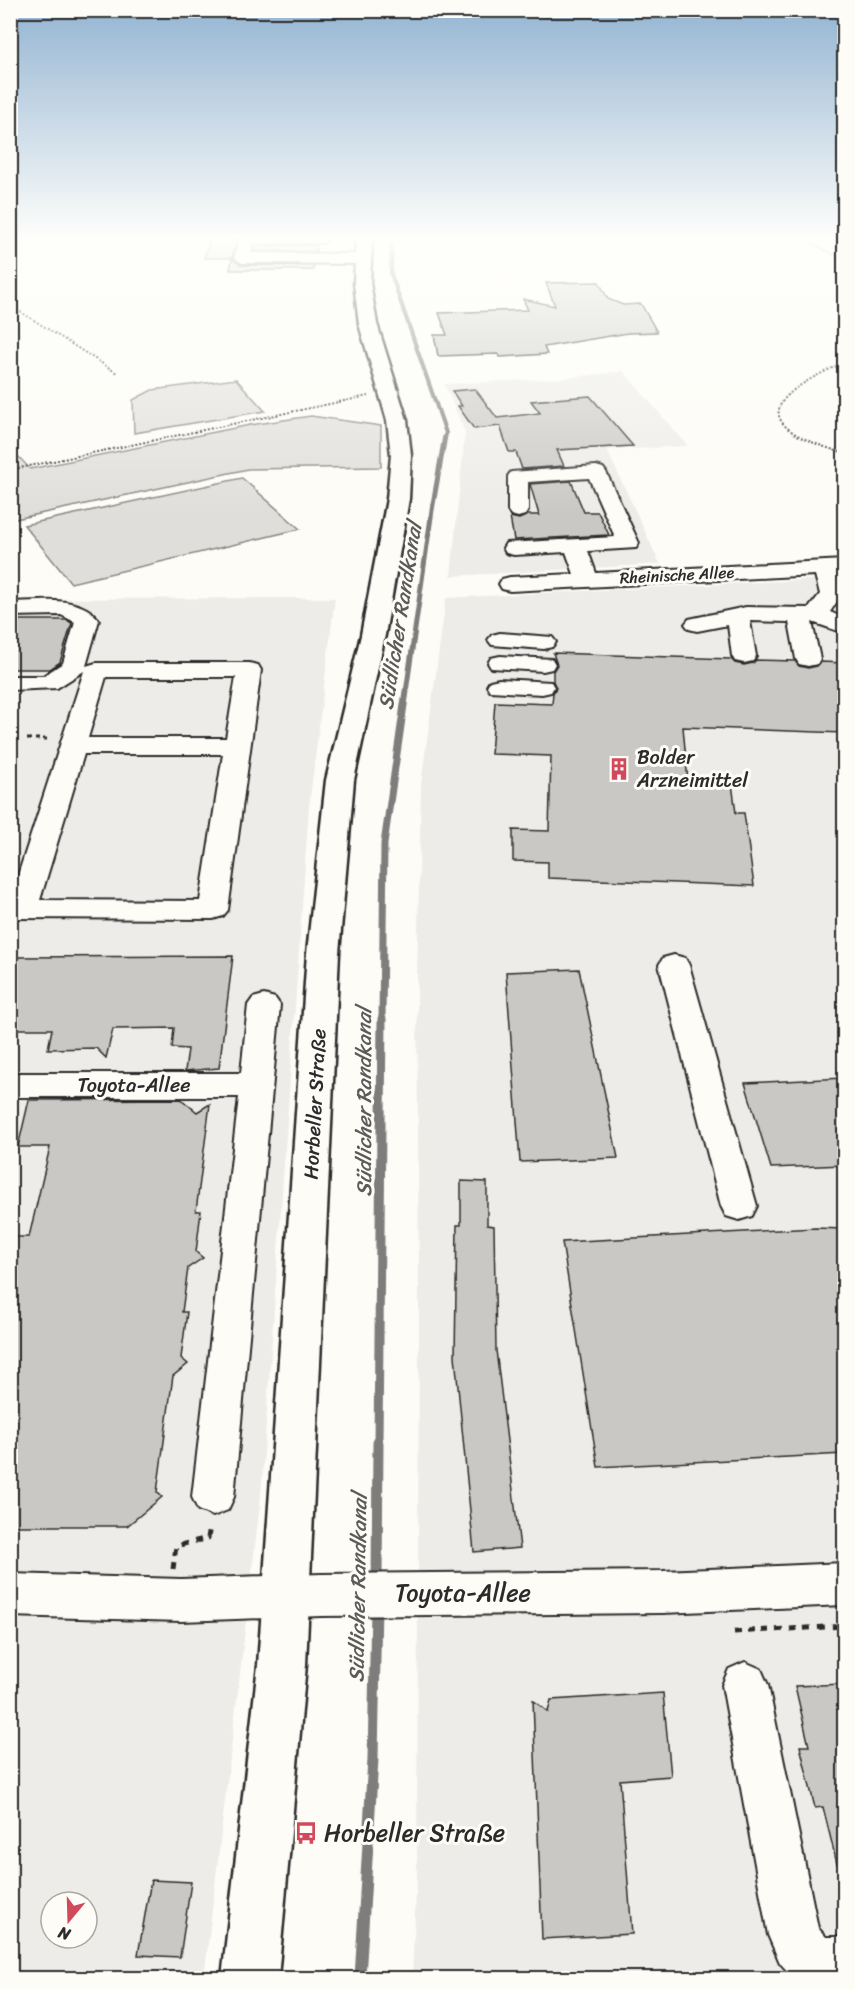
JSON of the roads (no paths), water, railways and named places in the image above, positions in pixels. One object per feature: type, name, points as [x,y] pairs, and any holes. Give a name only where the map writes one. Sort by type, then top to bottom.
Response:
[{"type":"main road","name":"Horbeller Straße","points":[[250,1978],[282,1665],[308,1596],[323,952],[340,780],[373,635],[398,499],[401,455],[397,420],[371,332]]},
{"type":"street","points":[[514,548],[628,543],[596,472],[518,476],[518,511]]},
{"type":"street","points":[[575,545],[588,580]]},
{"type":"street","points":[[808,659],[808,614],[831,594],[834,567]]},
{"type":"street","name":"Rheinische Allee","points":[[510,584],[834,567]]},
{"type":"street","points":[[10,609],[70,609],[81,613],[87,620],[74,667],[48,683],[10,683]]},
{"type":"street","points":[[697,624],[746,614],[808,614],[844,626]]},
{"type":"street","points":[[736,616],[741,624],[744,656]]},
{"type":"street","points":[[500,652],[544,653],[500,652]]},
{"type":"street","points":[[96,670],[249,670],[237,746],[213,910],[17,909],[73,746],[96,670]]},
{"type":"street","points":[[73,746],[237,746]]},
{"type":"street","points":[[674,965],[739,1206]]},
{"type":"street","points":[[213,1497],[264,1005]]},
{"type":"street","name":"Toyota-Allee","points":[[10,1085],[257,1085]]},
{"type":"street","name":"Toyota-Allee","points":[[10,1595],[181,1600],[425,1594],[663,1592],[844,1584]]},
{"type":"street","points":[[745,1685],[794,1935],[803,1953],[812,1960],[824,1964],[844,1963]]},
{"type":"waterway","name":"Südlicher Randkanal","points":[[411,332],[446,433],[445,437]]},
{"type":"waterway","name":"Südlicher Randkanal","points":[[406,692],[445,436]]},
{"type":"waterway","name":"Südlicher Randkanal","points":[[382,1021],[384,844],[406,691]]},
{"type":"waterway","name":"Südlicher Randkanal","points":[[378,1444],[382,1019]]},
{"type":"waterway","name":"Südlicher Randkanal","points":[[377,1582],[378,1443]]},
{"type":"waterway","name":"Südlicher Randkanal","points":[[360,1978],[373,1759],[376,1606]]},
{"type":"place","name":"Bolder Arzneimittel","points":[[619,769]]},
{"type":"place","name":"Horbeller Straße","points":[[306,1833]]}]
